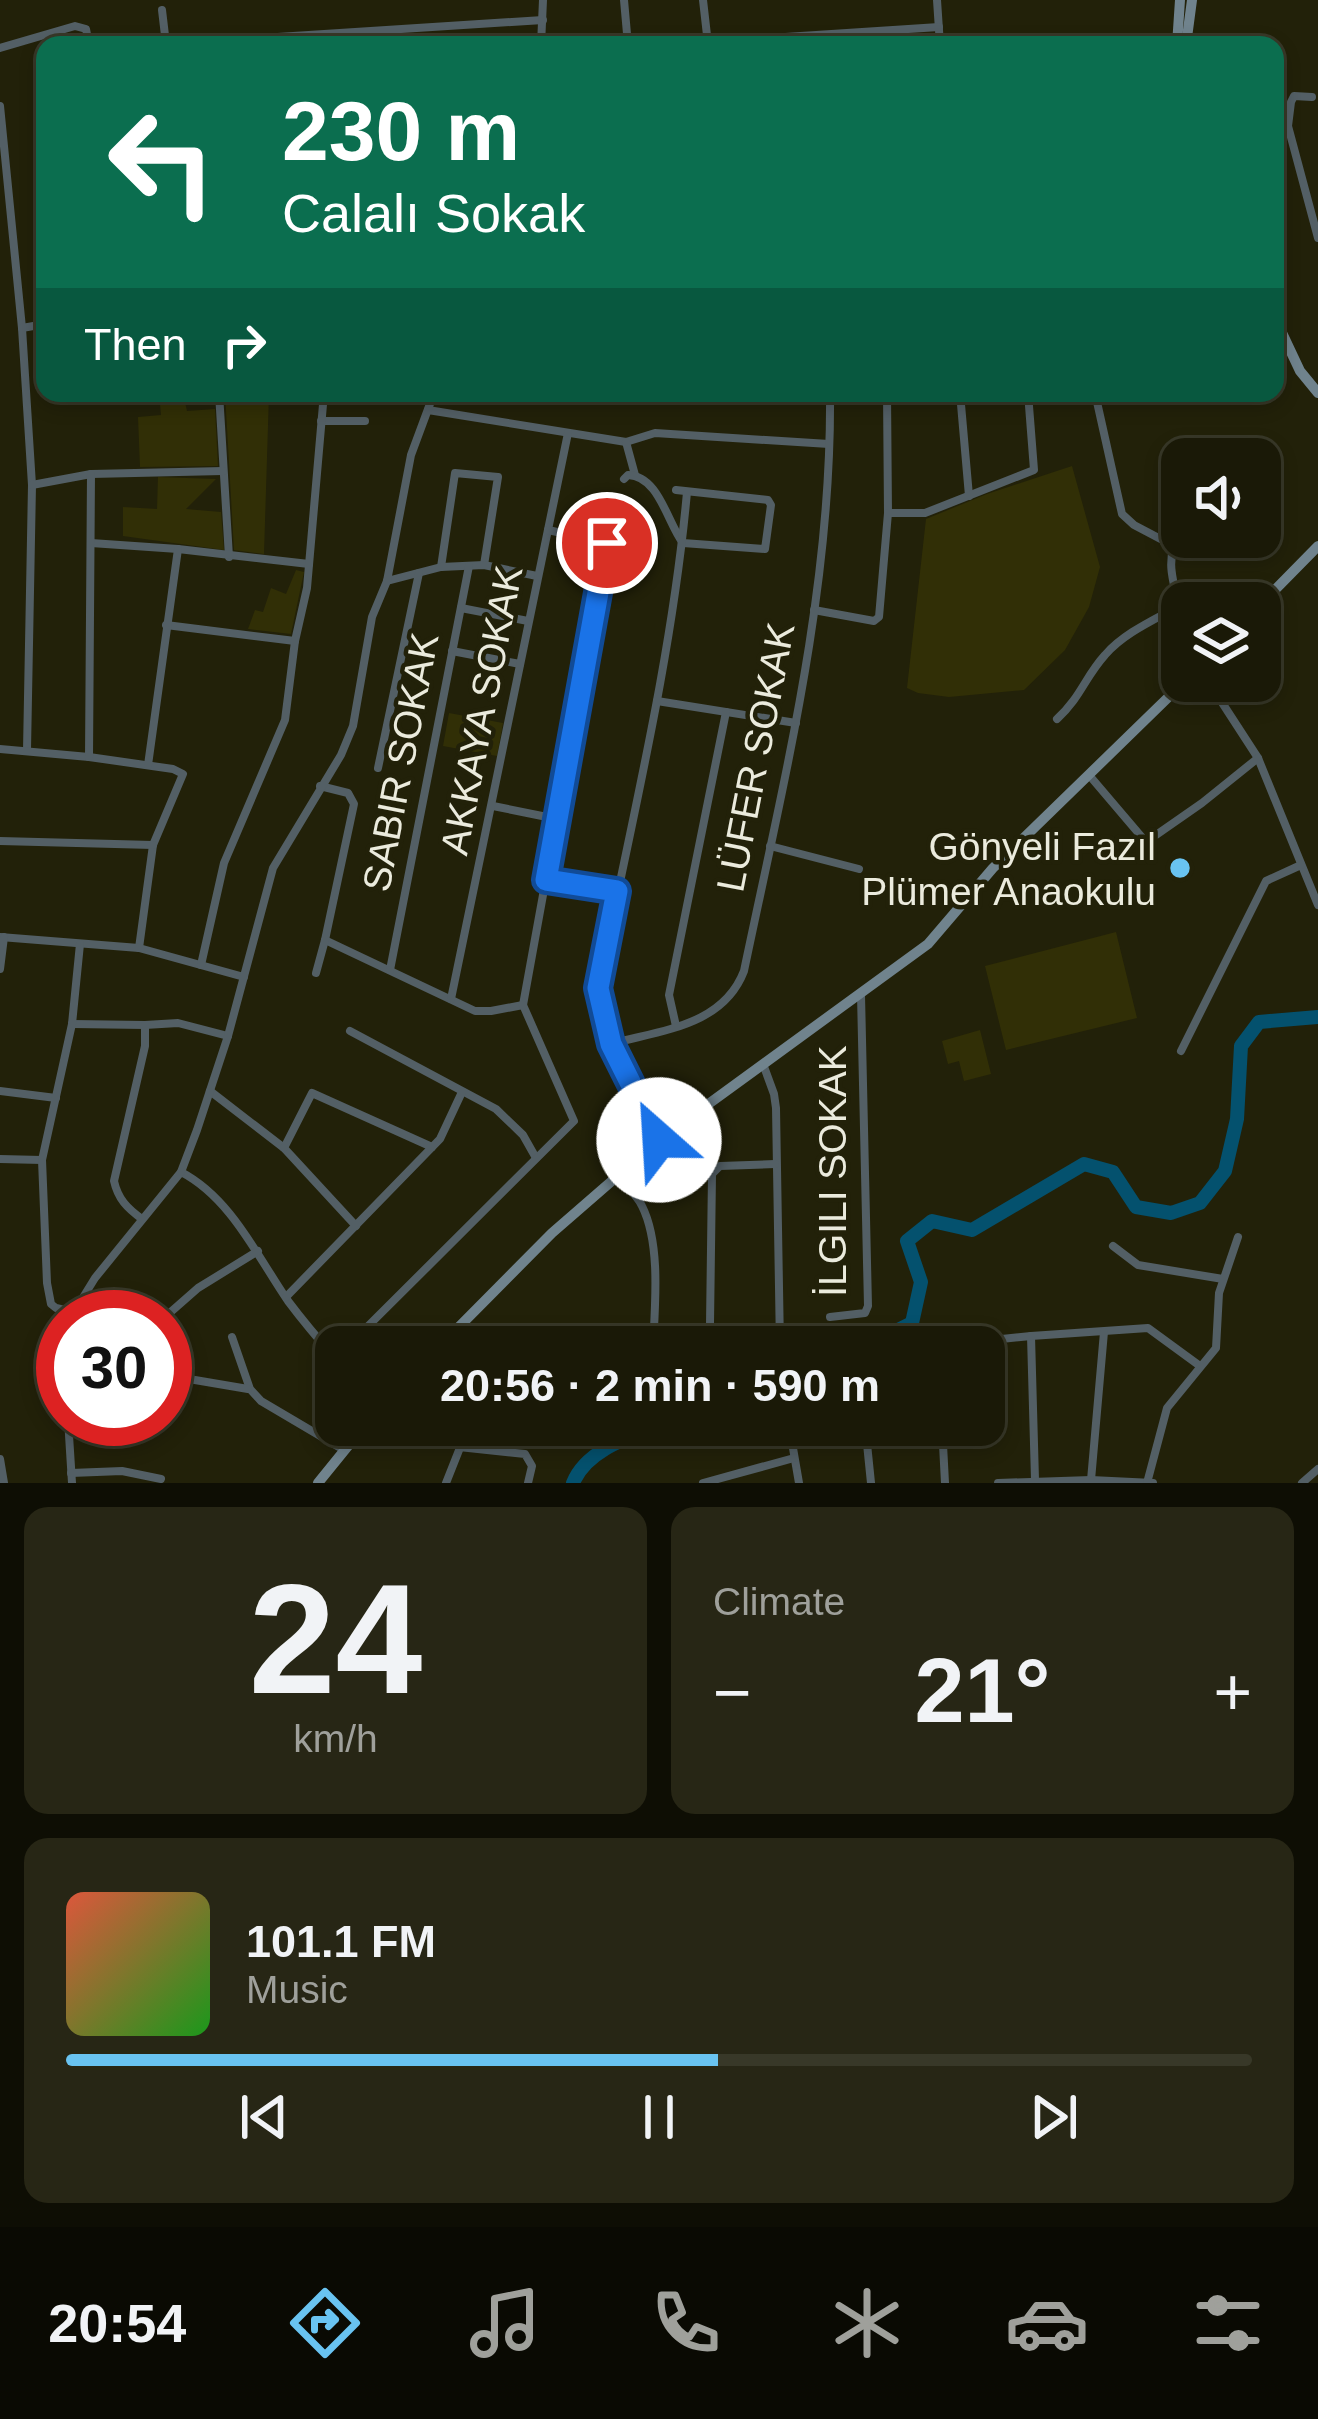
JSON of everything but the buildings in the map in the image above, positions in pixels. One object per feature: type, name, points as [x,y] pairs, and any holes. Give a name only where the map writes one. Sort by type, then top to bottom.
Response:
[{"type":"main road","points":[[1180,0],[1181,36]]},
{"type":"main road","points":[[1183,36],[1192,0]]},
{"type":"main road","points":[[1284,337],[1300,371],[1318,393]]},
{"type":"main road","points":[[1281,584],[1318,546]]},
{"type":"main road","points":[[460,1326],[552,1233],[659,1140],[928,944],[993,868],[1164,702]]},
{"type":"main road","points":[[318,1483],[347,1446]]},
{"type":"street","points":[[542,36],[543,0]]},
{"type":"street","points":[[624,0],[627,36]]},
{"type":"street","points":[[938,0],[940,36]]},
{"type":"street","points":[[704,5],[707,36]]},
{"type":"street","points":[[162,10],[165,36]]},
{"type":"street","points":[[292,36],[543,20]]},
{"type":"street","points":[[41,36],[75,26],[86,29],[87,36]]},
{"type":"street","points":[[817,36],[939,27]]},
{"type":"street","points":[[0,48],[36,37]]},
{"type":"street","points":[[1312,97],[1294,96],[1288,126],[1318,238]]},
{"type":"street","points":[[0,106],[32,485],[27,750]]},
{"type":"street","points":[[0,263],[14,261]]},
{"type":"street","points":[[22,328],[36,326]]},
{"type":"street","points":[[219,402],[229,557]]},
{"type":"street","points":[[201,965],[224,863],[285,720],[309,564],[323,402]]},
{"type":"street","points":[[88,1290],[181,1172],[228,1036],[273,868],[353,727],[372,617],[387,581],[410,454],[431,402]]},
{"type":"street","name":"LÜFER SOKAK","points":[[611,1044],[708,1016],[724,1004],[744,971],[796,723],[814,610],[825,524],[830,402]]},
{"type":"street","points":[[814,610],[874,621],[879,617],[888,513],[886,402]]},
{"type":"street","points":[[961,402],[968,496]]},
{"type":"street","points":[[888,513],[925,513],[1034,470],[1029,402]]},
{"type":"street","points":[[1097,402],[1122,514],[1161,539]]},
{"type":"street","points":[[428,410],[626,442],[655,433],[830,444]]},
{"type":"street","points":[[321,421],[365,421]]},
{"type":"street","name":"AKKAYA SOKAK","points":[[451,999],[568,433]]},
{"type":"street","points":[[626,442],[635,475]]},
{"type":"street","points":[[32,485],[91,474],[223,471]]},
{"type":"street","points":[[441,567],[455,473],[498,477],[484,565]]},
{"type":"street","points":[[89,757],[91,474]]},
{"type":"street","points":[[624,479],[635,475],[648,482],[683,543]]},
{"type":"street","points":[[676,490],[768,500],[771,506],[765,549],[683,543]]},
{"type":"street","points":[[659,1140],[611,1044],[598,988],[669,642],[687,492]]},
{"type":"street","points":[[368,1326],[574,1120],[523,1005],[607,543],[548,530]]},
{"type":"street","points":[[91,543],[309,564]]},
{"type":"street","points":[[148,765],[178,549]]},
{"type":"street","points":[[387,581],[441,567],[484,565],[537,576]]},
{"type":"street","points":[[390,970],[469,566]]},
{"type":"street","points":[[378,768],[419,573]]},
{"type":"street","points":[[460,608],[528,621]]},
{"type":"street","points":[[1057,719],[1075,703],[1110,650],[1161,622]]},
{"type":"street","points":[[166,625],[296,641]]},
{"type":"street","points":[[452,651],[520,664]]},
{"type":"street","points":[[657,700],[796,723]]},
{"type":"street","points":[[1222,702],[1258,758],[1318,905]]},
{"type":"street","points":[[676,1026],[669,995],[726,712]]},
{"type":"street","points":[[0,749],[148,765],[184,774],[154,845],[139,948]]},
{"type":"street","points":[[1089,775],[1146,842],[1258,758]]},
{"type":"street","points":[[316,973],[354,804],[349,793],[320,786]]},
{"type":"street","points":[[493,806],[556,819]]},
{"type":"street","points":[[0,841],[154,845]]},
{"type":"street","points":[[770,846],[860,869]]},
{"type":"street","points":[[1181,1051],[1266,881],[1301,865]]},
{"type":"street","points":[[546,880],[617,891]]},
{"type":"street","points":[[0,970],[2,937],[139,948],[244,977]]},
{"type":"street","points":[[325,940],[475,1011],[523,1005]]},
{"type":"street","points":[[48,1290],[42,1160],[72,1024],[80,944]]},
{"type":"street","name":"İLGILI SOKAK","points":[[830,1317],[865,1313],[868,1306],[861,995]]},
{"type":"street","points":[[72,1024],[178,1023],[228,1036]]},
{"type":"street","points":[[142,1219],[125,1206],[114,1181],[145,1046],[145,1025]]},
{"type":"street","points":[[350,1031],[496,1108],[523,1135],[536,1158]]},
{"type":"street","points":[[763,1064],[776,1108],[780,1326]]},
{"type":"street","points":[[0,1091],[56,1098]]},
{"type":"street","points":[[211,1091],[284,1148],[356,1226]]},
{"type":"street","points":[[286,1297],[440,1139],[462,1092]]},
{"type":"street","points":[[284,1148],[312,1093],[432,1147]]},
{"type":"street","points":[[0,1159],[42,1160]]},
{"type":"street","points":[[710,1326],[712,1174],[720,1166],[776,1164]]},
{"type":"street","points":[[181,1172],[197,1180],[258,1251],[315,1332]]},
{"type":"street","points":[[618,1178],[640,1202],[648,1223],[655,1271],[654,1326]]},
{"type":"street","points":[[998,1483],[1149,1483],[1167,1408],[1216,1348],[1219,1293],[1238,1237]]},
{"type":"street","points":[[1113,1246],[1138,1265],[1223,1279]]},
{"type":"street","points":[[192,1293],[258,1251]]},
{"type":"street","points":[[1005,1339],[1148,1328],[1200,1366]]},
{"type":"street","points":[[1091,1480],[1104,1332]]},
{"type":"street","points":[[1031,1336],[1035,1480]]},
{"type":"street","points":[[232,1337],[250,1389],[261,1401],[344,1450]]},
{"type":"street","points":[[192,1379],[250,1389]]},
{"type":"street","points":[[70,1446],[72,1478],[122,1471],[161,1479]]},
{"type":"street","points":[[792,1446],[800,1483]]},
{"type":"street","points":[[867,1446],[871,1483]]},
{"type":"street","points":[[943,1446],[945,1483]]},
{"type":"street","points":[[446,1483],[459,1447],[526,1454],[532,1466],[528,1483]]},
{"type":"street","points":[[704,1483],[794,1458]]},
{"type":"street","points":[[0,1459],[4,1483]]},
{"type":"street","points":[[1302,1483],[1318,1468]]},
{"type":"shaded area","points":[[160,402],[185,402],[187,411],[215,409],[218,466],[140,467],[138,417],[161,415]]},
{"type":"shaded area","points":[[226,402],[269,402],[264,554],[234,550]]},
{"type":"shaded area","points":[[1072,466],[1100,567],[1089,607],[1065,650],[1024,690],[949,697],[907,688],[926,519]]},
{"type":"shaded area","points":[[158,477],[216,479],[186,509],[221,512],[224,550],[123,536],[123,507],[157,509]]},
{"type":"shaded area","points":[[296,570],[304,572],[291,634],[248,629],[255,610],[263,612],[271,588],[286,594]]},
{"type":"shaded area","points":[[449,713],[503,723],[497,756],[443,746]]},
{"type":"shaded area","points":[[1116,932],[1137,1018],[1006,1050],[985,966]]},
{"type":"shaded area","points":[[980,1030],[991,1074],[964,1081],[959,1061],[948,1064],[942,1041]]},
{"type":"waterway","points":[[906,1326],[912,1323],[921,1282],[907,1241],[932,1221],[972,1230],[1084,1164],[1113,1172],[1136,1207],[1171,1213],[1200,1203],[1225,1171],[1237,1119],[1241,1046],[1259,1022],[1318,1017]]},
{"type":"waterway","points":[[573,1483],[588,1462],[611,1446]]},
{"type":"place","name":"Gönyeli Fazıl Plümer Anaokulu","points":[[1180,868]]},
{"type":"route","points":[[607,543],[546,880],[617,891],[598,988],[611,1044],[659,1140]]}]
